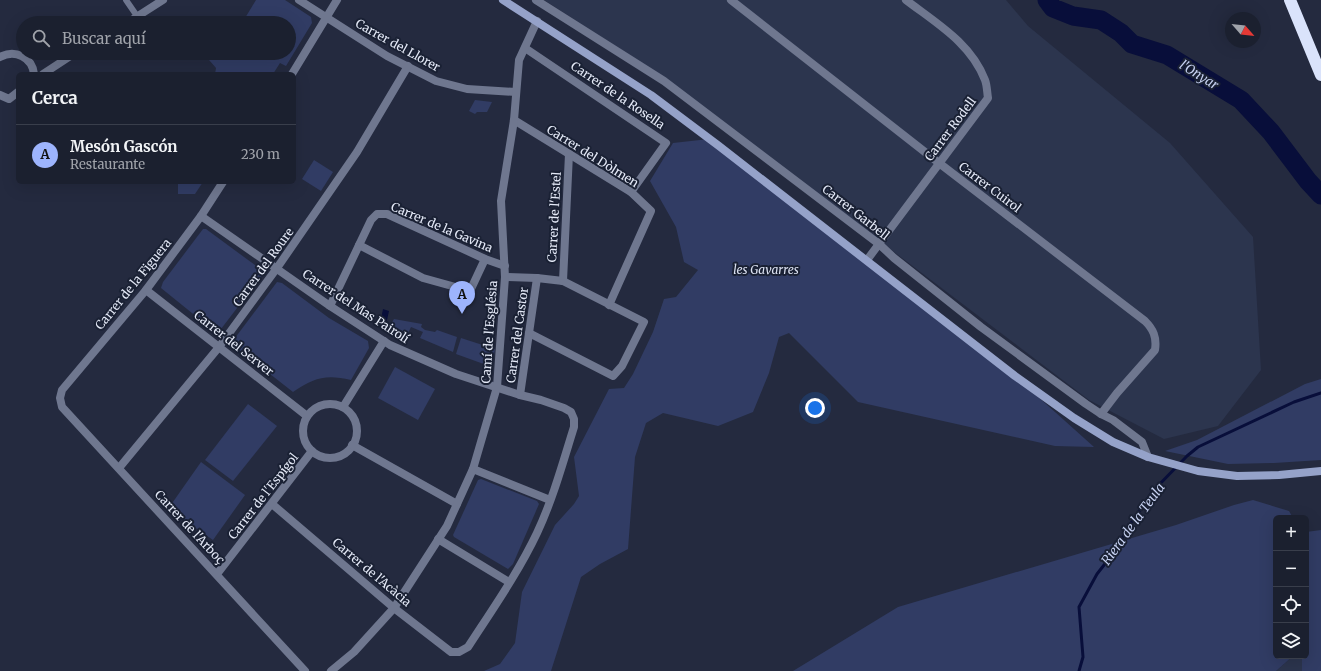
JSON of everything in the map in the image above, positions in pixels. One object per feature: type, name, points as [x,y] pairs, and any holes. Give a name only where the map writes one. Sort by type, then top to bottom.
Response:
[{"type":"highway","points":[[1290,0],[1321,75]]},
{"type":"main road","points":[[503,0],[651,95],[867,260],[1015,376],[1074,418],[1113,442],[1148,457],[1198,471],[1237,476],[1279,475],[1321,471]]},
{"type":"street","points":[[137,16],[163,0]]},
{"type":"street","name":"Carrer del Llorer","points":[[299,0],[387,56],[436,81],[467,89],[516,92]]},
{"type":"street","points":[[293,72],[337,0]]},
{"type":"street","name":"Carrer Garbell","points":[[536,0],[664,81],[879,244],[894,258],[981,327],[1086,404],[1113,420],[1142,442],[1148,457]]},
{"type":"street","name":"Carrer Cuirol","points":[[730,0],[1151,327],[1156,338],[1155,350],[1117,393],[1101,414]]},
{"type":"street","name":"Carrer Rodell","points":[[867,260],[988,98],[985,80],[970,53],[958,39],[906,0]]},
{"type":"street","name":"Camí de l'Església","points":[[331,671],[354,652],[394,608],[438,540],[473,469],[497,387],[505,277],[501,201],[514,120],[519,60],[537,21]]},
{"type":"street","name":"Carrer de la Rosella","points":[[525,48],[666,143],[631,192]]},
{"type":"street","points":[[0,57],[8,54],[16,54]]},
{"type":"street","points":[[28,60],[34,72]]},
{"type":"street","points":[[46,72],[65,60]]},
{"type":"street","name":"Carrer del Roure","points":[[119,468],[219,347],[277,268],[357,152],[408,66]]},
{"type":"street","points":[[0,95],[9,99],[16,94]]},
{"type":"street","name":"Carrer del Dòlmen","points":[[514,120],[631,192],[651,211],[610,305]]},
{"type":"street","name":"Carrer de l'Estel","points":[[563,281],[569,154]]},
{"type":"street","name":"Carrer de la Figuera","points":[[60,398],[62,390],[146,290],[201,216],[222,184]]},
{"type":"street","name":"Carrer de la Gavina","points":[[330,306],[371,220],[377,214],[387,214],[485,259],[504,266]]},
{"type":"street","name":"Carrer del Mas Pairolí","points":[[201,216],[330,306],[390,345],[456,374],[520,395],[541,400],[571,412],[574,419],[574,427],[550,500],[537,532],[509,582],[468,647],[459,652]]},
{"type":"street","points":[[359,245],[423,278],[470,291],[485,259]]},
{"type":"street","points":[[505,277],[537,278],[563,281],[644,322],[622,366],[613,376],[529,333]]},
{"type":"street","name":"Carrer del Castor","points":[[520,395],[537,278]]},
{"type":"street","name":"Carrer del Server","points":[[146,290],[307,416]]},
{"type":"street","points":[[343,408],[384,341]]},
{"type":"street","name":"Carrer de l'Arboç","points":[[60,398],[62,407],[305,671]]},
{"type":"street","points":[[307,416],[314,409],[327,404],[332,404],[343,408],[353,417],[356,426],[356,434],[352,445],[457,504]]},
{"type":"street","name":"Carrer de l'Espígol","points":[[307,416],[303,429],[305,442],[308,448],[321,457],[331,458],[342,455],[350,449],[352,445]]},
{"type":"street","name":"Carrer de l'Espígol","points":[[217,574],[312,451]]},
{"type":"street","points":[[473,469],[550,500]]},
{"type":"street","name":"Carrer de l'Acàcia","points":[[272,504],[394,608],[452,652],[459,652]]},
{"type":"street","points":[[438,540],[509,582]]},
{"type":"lane","points":[[126,0],[137,16]]},
{"type":"shaded area","points":[[544,0],[1006,0],[1028,26],[1170,143],[1253,237],[1261,370],[1218,426],[1164,439],[1089,400],[665,78]]},
{"type":"shaded area","points":[[383,309],[389,311],[386,325],[380,324]]},
{"type":"shaded area","points":[[1290,659],[1302,659],[1302,671],[1276,671]]},
{"type":"green space","points":[[256,0],[285,0],[311,17],[312,23],[296,49],[296,16],[246,16]]},
{"type":"green space","points":[[209,60],[290,60],[286,66],[280,63],[274,72],[215,72],[216,68]]},
{"type":"green space","points":[[475,100],[492,102],[487,112],[477,112],[475,114],[469,111]]},
{"type":"green space","name":"les Gavarres","points":[[709,139],[1015,376],[1094,447],[1055,446],[858,402],[789,333],[779,337],[769,373],[753,412],[718,426],[663,413],[646,423],[635,457],[628,549],[600,564],[581,577],[551,671],[484,671],[500,664],[515,643],[522,592],[555,525],[574,504],[579,496],[574,457],[609,389],[624,388],[633,374],[653,332],[664,299],[676,297],[698,270],[684,262],[676,227],[650,181],[673,143]]},
{"type":"green space","points":[[314,160],[333,172],[321,191],[302,179]]},
{"type":"green space","points":[[178,184],[202,184],[195,194],[178,194]]},
{"type":"green space","points":[[203,229],[206,229],[263,271],[263,274],[221,329],[215,329],[208,326],[161,288],[163,282]]},
{"type":"green space","points":[[277,282],[282,283],[329,318],[368,341],[369,348],[351,380],[334,377],[320,378],[307,383],[293,392],[234,346],[233,341],[235,338]]},
{"type":"green space","points":[[394,319],[422,324],[421,327],[425,330],[435,332],[437,330],[457,337],[453,352],[420,338],[423,332],[411,327],[408,333],[390,326]]},
{"type":"green space","points":[[461,338],[495,349],[492,367],[456,354]]},
{"type":"green space","points":[[395,367],[435,389],[418,420],[378,398]]},
{"type":"green space","points":[[1321,379],[1321,460],[1228,464],[1165,451],[1197,440],[1305,384]]},
{"type":"green space","points":[[248,404],[277,426],[233,481],[205,460]]},
{"type":"green space","points":[[201,462],[245,495],[213,540],[168,509]]},
{"type":"green space","points":[[481,479],[537,501],[539,504],[513,564],[508,569],[453,535],[478,480]]},
{"type":"green space","points":[[1253,500],[1289,511],[1291,515],[1273,515],[1273,659],[1290,659],[1276,671],[793,671],[898,607],[1176,525]]},
{"type":"green space","points":[[1321,530],[1321,671],[1302,671],[1302,659],[1309,659],[1309,532]]},
{"type":"waterway","name":"l'Onyar","points":[[1047,0],[1053,8],[1073,16],[1101,20],[1121,33],[1132,44],[1167,55],[1241,100],[1271,132],[1308,181],[1321,195]]},
{"type":"waterway","name":"Riera de la Teula","points":[[1079,671],[1083,657],[1079,607],[1097,574],[1115,551],[1129,526],[1153,491],[1187,456],[1198,447],[1294,402],[1321,393]]},
{"type":"place","name":"Mesón Gascón","points":[[462,314]]}]
